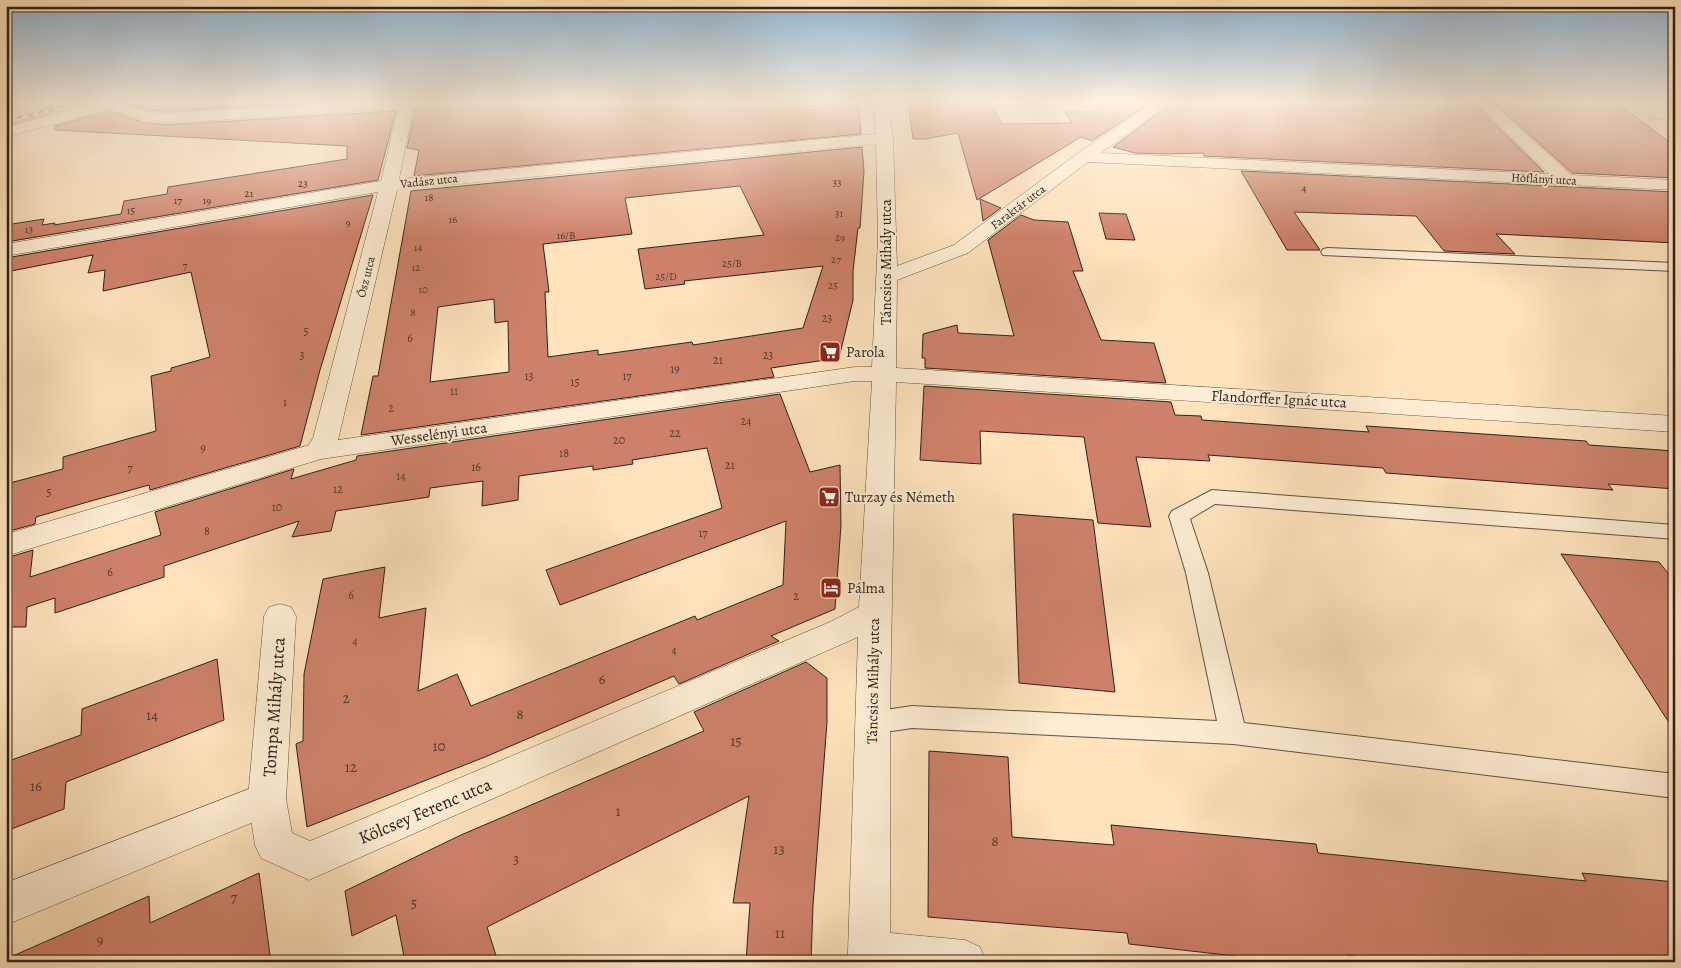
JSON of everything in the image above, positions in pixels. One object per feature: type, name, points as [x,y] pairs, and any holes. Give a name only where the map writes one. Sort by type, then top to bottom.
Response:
[{"type":"street","name":"Ősz utca","points":[[319,451],[326,438],[397,147]]},
{"type":"street","name":"Vadász utca","points":[[6,250],[388,185],[788,147]]},
{"type":"street","name":"Táncsics Mihály utca","points":[[868,957],[874,614],[888,276],[885,147]]},
{"type":"street","name":"Faraktár utca","points":[[888,276],[961,249],[1098,147]]},
{"type":"street","points":[[1531,147],[1566,180]]},
{"type":"street","name":"Höflányi utca","points":[[1084,157],[1675,185]]},
{"type":"street","name":"Wesselényi utca","points":[[6,545],[319,451],[855,374],[884,374]]},
{"type":"street","name":"Flandorffer Ignác utca","points":[[884,374],[1675,424]]},
{"type":"street","name":"Kölcsey Ferenc utca","points":[[267,799],[275,845],[309,861],[841,632],[874,614]]},
{"type":"street","name":"Tompa Mihály utca","points":[[267,799],[280,616]]},
{"type":"street","points":[[6,904],[267,799]]},
{"type":"street","points":[[868,957],[965,962]]},
{"type":"lane","points":[[1328,252],[1675,267]]},
{"type":"lane","points":[[1233,733],[1196,573],[1178,516],[1212,497],[1675,532]]},
{"type":"lane","points":[[872,723],[912,717],[1233,733],[1675,786]]},
{"type":"building","points":[[347,147],[387,147],[378,180],[6,242],[6,225],[44,219],[42,225],[55,223],[54,225],[121,214],[124,201],[167,194],[168,187],[347,159]]},
{"type":"building","points":[[721,147],[414,176],[419,150],[407,148]]},
{"type":"building","points":[[862,147],[864,171],[860,228],[858,228],[853,271],[853,300],[839,358],[771,368],[774,377],[361,435],[373,376],[378,376],[411,191]],"holes":[[[740,186],[764,235],[638,249],[645,289],[685,284],[684,281],[823,266],[803,328],[693,345],[692,342],[598,355],[598,350],[548,357],[545,292],[549,292],[543,244],[632,234],[625,198]],[[494,299],[495,323],[508,321],[509,372],[430,382],[438,307]]]},
{"type":"building","points":[[962,147],[1064,147],[977,200]]},
{"type":"building","points":[[1114,147],[1519,147],[1544,172],[1204,156],[1203,153],[1135,153]]},
{"type":"building","points":[[1543,147],[1675,147],[1675,178],[1572,173]]},
{"type":"building","points":[[1241,171],[1675,192],[1675,243],[1496,234],[1515,254],[1444,251],[1416,216],[1294,212],[1320,250],[1287,250]]},
{"type":"building","points":[[373,195],[320,370],[300,446],[150,490],[149,485],[36,517],[35,524],[6,532],[6,484],[63,469],[63,457],[156,431],[151,376],[210,357],[191,272],[103,291],[105,270],[88,273],[93,255],[6,272],[6,258]]},
{"type":"building","points":[[980,199],[1001,208],[983,221]]},
{"type":"building","points":[[1099,213],[1126,214],[1135,240],[1106,239]]},
{"type":"building","points":[[1021,215],[1034,220],[1068,222],[1083,271],[1073,271],[1101,340],[1154,343],[1166,383],[925,368],[925,358],[922,358],[923,334],[957,325],[958,333],[1014,336],[988,240]]},
{"type":"building","points":[[924,386],[1171,402],[1175,415],[1201,416],[1202,420],[1369,432],[1366,426],[1586,441],[1589,445],[1675,451],[1675,489],[1608,484],[1613,490],[1386,473],[1383,468],[1208,455],[1210,461],[1136,457],[1151,527],[1098,523],[1084,437],[980,431],[981,464],[920,460]]},
{"type":"building","points":[[780,394],[810,472],[840,465],[841,525],[835,609],[771,636],[779,641],[679,684],[674,676],[485,757],[307,827],[296,744],[303,741],[304,674],[323,579],[385,567],[379,618],[426,608],[418,691],[457,674],[471,706],[695,616],[697,620],[783,585],[786,521],[560,605],[546,570],[722,508],[707,448],[632,460],[633,464],[593,470],[593,466],[519,476],[518,500],[482,506],[483,481],[430,488],[429,497],[336,511],[331,531],[292,537],[299,521],[164,566],[164,577],[55,613],[55,598],[27,607],[26,627],[6,627],[6,558],[33,550],[30,577],[161,535],[155,512],[294,469],[291,479],[356,460],[357,456]]},
{"type":"building","points":[[1013,514],[1093,520],[1115,692],[1019,683]]},
{"type":"building","points":[[1561,554],[1659,562],[1675,582],[1675,732]]},
{"type":"building","points":[[217,659],[224,720],[66,782],[64,809],[6,831],[6,762],[81,735],[82,709]]},
{"type":"building","points":[[806,662],[827,678],[827,722],[813,905],[811,962],[746,962],[750,903],[733,903],[749,796],[487,927],[498,962],[405,962],[396,915],[352,936],[345,891],[461,835],[704,731],[694,712]]},
{"type":"building","points":[[929,751],[1008,757],[1012,837],[1114,845],[1111,825],[1316,844],[1318,853],[1586,881],[1582,873],[1675,882],[1675,962],[1406,962],[1347,955],[1349,962],[1288,962],[1129,944],[1127,933],[928,917]]},
{"type":"building","points":[[259,873],[270,955],[254,962],[6,962],[6,959],[149,896],[150,923]]},
{"type":"place","name":"Parola","points":[[830,352]]},
{"type":"place","name":"Turzay és Németh","points":[[829,497]]},
{"type":"place","name":"Pálma","points":[[831,588]]}]
